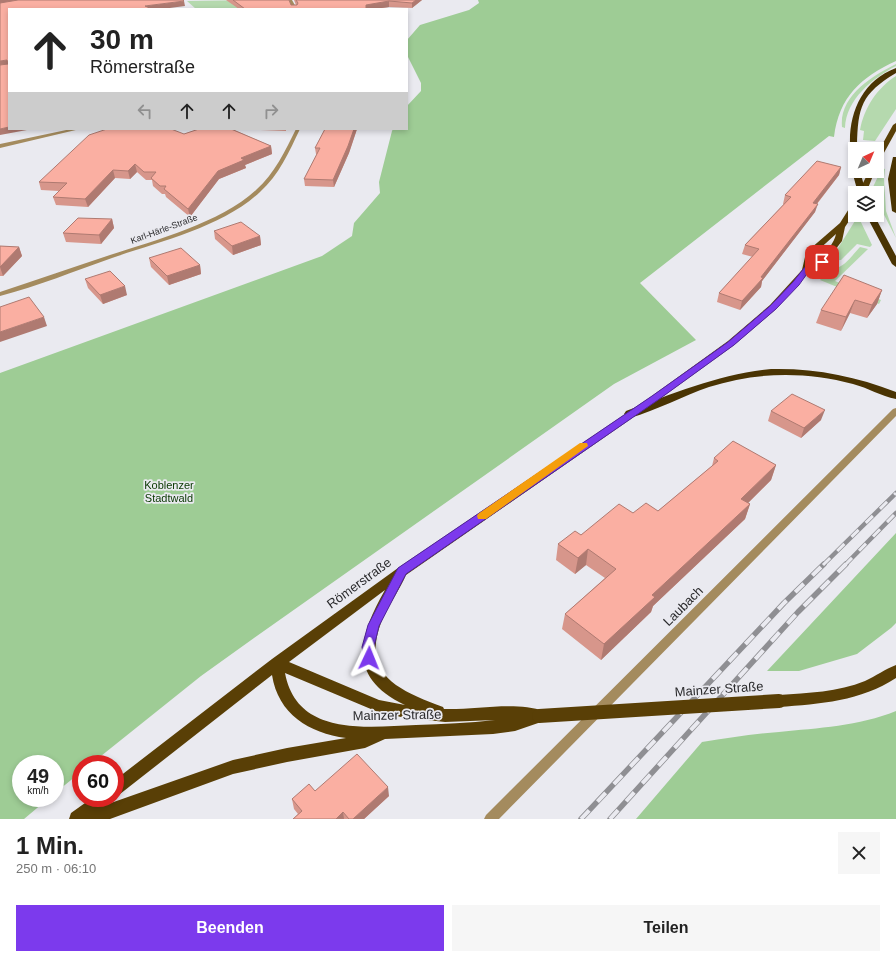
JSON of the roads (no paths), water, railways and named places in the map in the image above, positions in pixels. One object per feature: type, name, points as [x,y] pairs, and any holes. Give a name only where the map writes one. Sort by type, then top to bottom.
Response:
[{"type":"highway","points":[[852,142],[852,129],[858,106],[864,97],[883,78],[896,70]]},
{"type":"highway","points":[[896,159],[892,179],[896,212]]},
{"type":"highway","points":[[874,222],[896,264]]},
{"type":"highway","points":[[630,414],[716,381],[754,374],[795,373],[819,375],[865,385],[896,396]]},
{"type":"main road","points":[[884,147],[896,125]]},
{"type":"main road","points":[[841,226],[838,241],[822,262],[806,270],[806,262],[808,257],[826,237],[841,226],[848,216]]},
{"type":"main road","name":"Römerstraße","points":[[124,782],[277,663],[402,571],[691,372],[755,324],[784,296],[806,270]]},
{"type":"main road","points":[[402,571],[374,625],[368,647],[369,658],[379,679],[391,690],[445,716]]},
{"type":"main road","name":"Mainzer Straße","points":[[539,716],[506,725],[363,733],[337,730],[317,724],[303,717],[286,699],[279,680],[277,663],[378,706],[417,714],[445,716],[512,713],[539,716],[825,697],[862,690],[896,672]]},
{"type":"main road","points":[[89,819],[233,767],[287,755],[348,745],[365,741],[386,732]]},
{"type":"main road","points":[[77,819],[92,807]]},
{"type":"street","points":[[0,146],[73,130]]},
{"type":"street","name":"Karl-Härle-Straße","points":[[0,294],[175,236],[210,221],[238,206],[272,178],[297,130]]},
{"type":"street","name":"Laubach","points":[[490,819],[896,412]]},
{"type":"railway","points":[[823,565],[896,493]]},
{"type":"railway","points":[[845,565],[896,513]]},
{"type":"railway","points":[[581,819],[784,603],[824,564]]},
{"type":"railway","points":[[610,819],[798,612],[845,565]]},
{"type":"park label","name":"Koblenzer Stadtwald","points":[[169,491]]}]
